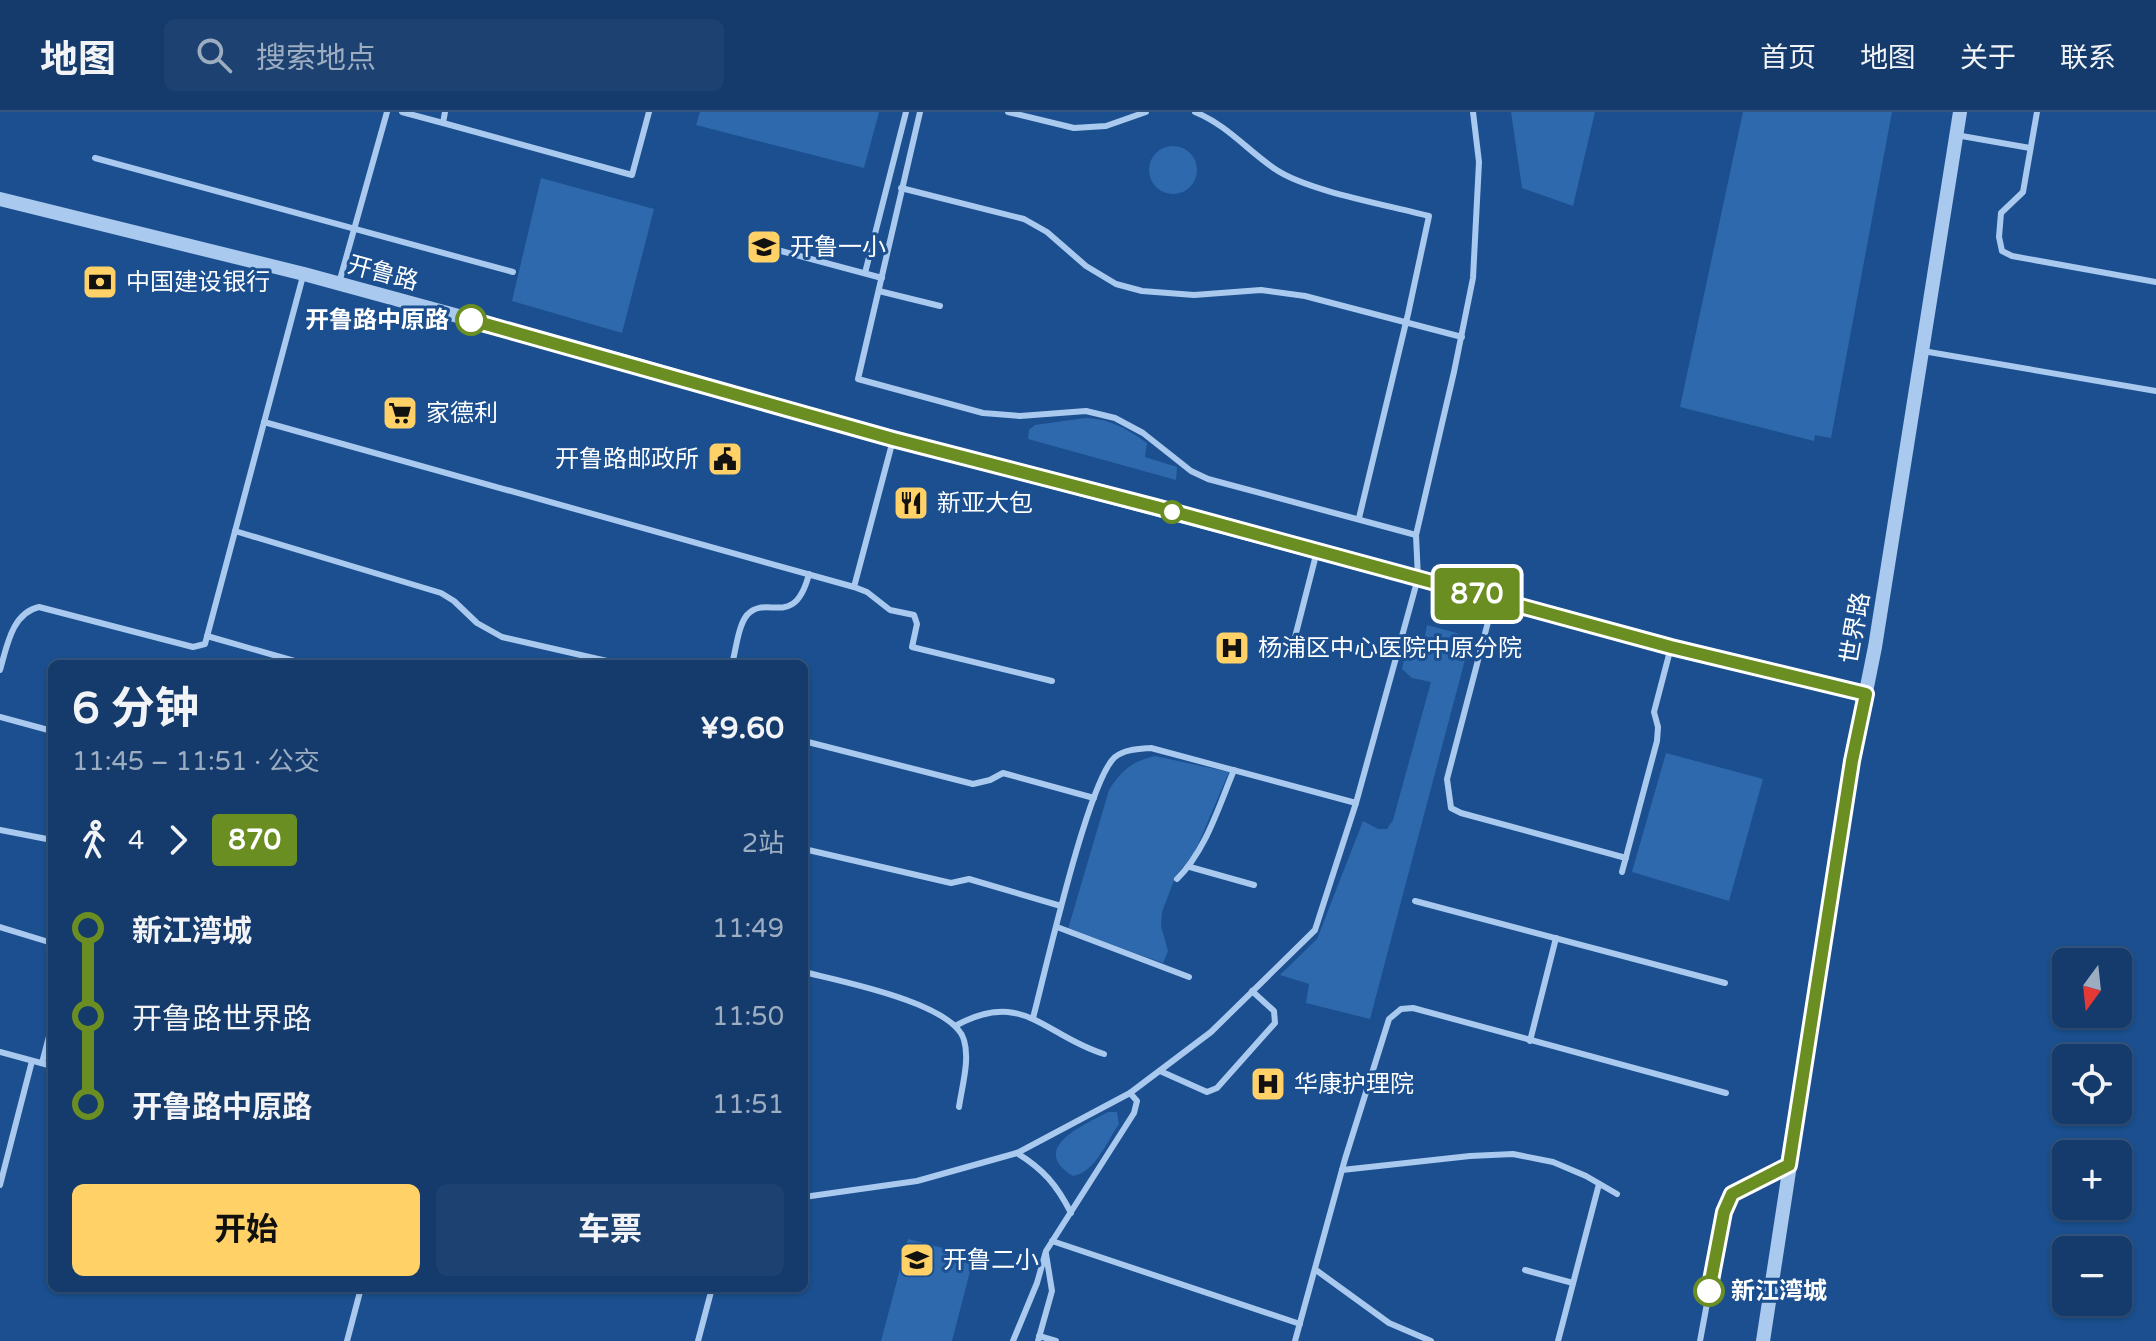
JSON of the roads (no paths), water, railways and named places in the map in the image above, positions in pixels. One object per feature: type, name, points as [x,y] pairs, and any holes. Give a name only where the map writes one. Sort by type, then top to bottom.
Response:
[{"type":"street","name":"世界路","points":[[1763,1341],[1852,761],[1866,694],[1960,112]]},
{"type":"street","name":"开鲁路","points":[[0,199],[339,283],[893,439],[1671,647],[1866,694]]},
{"type":"lane","points":[[339,283],[387,112]]},
{"type":"lane","points":[[402,112],[632,175],[649,112]]},
{"type":"lane","points":[[443,123],[445,112]]},
{"type":"lane","points":[[865,273],[906,112]]},
{"type":"lane","points":[[920,112],[858,379],[983,413],[1020,416],[1086,411],[1115,418],[1143,433],[1191,471],[1208,479],[1416,535]]},
{"type":"lane","points":[[1008,112],[1074,128],[1106,126],[1146,112]]},
{"type":"lane","points":[[1195,112],[1213,119],[1276,170],[1308,183],[1429,216],[1359,518]]},
{"type":"lane","points":[[808,1196],[917,1181],[1017,1153],[1130,1093],[1160,1071],[1211,1032],[1315,930],[1356,803],[1418,578],[1416,535],[1473,278],[1479,162],[1473,112]]},
{"type":"lane","points":[[2037,112],[2023,192],[2001,213],[1999,237],[2002,251],[2012,256],[2156,282]]},
{"type":"lane","points":[[1956,135],[2030,148]]},
{"type":"lane","points":[[95,158],[513,272]]},
{"type":"lane","points":[[901,188],[1024,219],[1047,232],[1086,266],[1129,288],[1194,295],[1261,290],[1305,296],[1462,337]]},
{"type":"lane","points":[[781,251],[882,278]]},
{"type":"lane","points":[[0,670],[17,621],[28,609],[39,607],[193,647],[205,644],[304,274]]},
{"type":"lane","points":[[879,291],[940,306]]},
{"type":"lane","points":[[1923,351],[2156,391]]},
{"type":"lane","points":[[264,422],[854,587],[867,592],[890,610],[914,615],[917,624],[912,647],[1052,681]]},
{"type":"lane","points":[[854,587],[893,439]]},
{"type":"lane","points":[[235,531],[441,593],[477,623],[502,637],[603,660]]},
{"type":"lane","points":[[1294,641],[1317,551]]},
{"type":"lane","points":[[733,660],[746,616],[755,609],[795,604],[804,594],[809,574]]},
{"type":"lane","points":[[1494,599],[1447,779],[1451,808],[1626,858]]},
{"type":"lane","points":[[207,636],[291,660]]},
{"type":"lane","points":[[1622,872],[1657,741],[1658,727],[1654,712],[1671,647]]},
{"type":"lane","points":[[0,717],[48,730]]},
{"type":"lane","points":[[808,742],[973,784],[1003,773],[1094,798]]},
{"type":"lane","points":[[1033,1018],[1061,906],[1094,798],[1100,780],[1115,757],[1132,749],[1151,748],[1356,803]]},
{"type":"lane","points":[[1177,879],[1190,867],[1203,843],[1234,770]]},
{"type":"lane","points":[[0,830],[48,839]]},
{"type":"lane","points":[[808,850],[951,883],[969,879],[1061,906]]},
{"type":"lane","points":[[1190,867],[1254,885]]},
{"type":"lane","points":[[1415,901],[1725,983]]},
{"type":"lane","points":[[0,927],[48,942]]},
{"type":"lane","points":[[1057,927],[1189,977]]},
{"type":"lane","points":[[1530,1041],[1556,938]]},
{"type":"lane","points":[[808,973],[896,996],[927,1007],[957,1025],[964,1037],[966,1054],[959,1107]]},
{"type":"lane","points":[[1160,1071],[1207,1092],[1217,1088],[1275,1023],[1274,1011],[1252,991]]},
{"type":"lane","points":[[1295,1341],[1342,1170],[1389,1019],[1401,1009],[1413,1008],[1726,1093]]},
{"type":"lane","points":[[957,1025],[977,1014],[999,1011],[1017,1013],[1033,1018],[1081,1047],[1104,1054]]},
{"type":"lane","points":[[42,1063],[48,1040]]},
{"type":"lane","points":[[0,1052],[48,1065]]},
{"type":"lane","points":[[0,1185],[32,1061]]},
{"type":"lane","points":[[1013,1341],[1037,1283],[1046,1251],[1134,1113],[1137,1101],[1130,1093]]},
{"type":"lane","points":[[1017,1153],[1051,1179],[1071,1213]]},
{"type":"lane","points":[[1342,1170],[1513,1154],[1553,1162],[1617,1194]]},
{"type":"lane","points":[[1700,1341],[1724,1212],[1732,1194],[1789,1165]]},
{"type":"lane","points":[[1558,1341],[1599,1184]]},
{"type":"lane","points":[[1052,1241],[1300,1324]]},
{"type":"lane","points":[[1046,1251],[1052,1291],[1038,1339],[1056,1341]]},
{"type":"lane","points":[[1316,1270],[1389,1323],[1431,1341]]},
{"type":"lane","points":[[1525,1270],[1573,1283]]},
{"type":"lane","points":[[347,1341],[360,1292]]},
{"type":"lane","points":[[698,1341],[711,1292]]},
{"type":"place","name":"开鲁一小","points":[[764,247]]},
{"type":"place","name":"中国建设银行","points":[[100,282]]},
{"type":"place","name":"开鲁路中原路","points":[[471,320]]},
{"type":"place","name":"家德利","points":[[400,413]]},
{"type":"place","name":"开鲁路邮政所","points":[[725,459]]},
{"type":"place","name":"新亚大包","points":[[911,503]]},
{"type":"place","name":"杨浦区中心医院中原分院","points":[[1232,648]]},
{"type":"place","name":"华康护理院","points":[[1268,1084]]},
{"type":"place","name":"开鲁二小","points":[[917,1260]]},
{"type":"place","name":"新江湾城","points":[[1709,1291]]}]
